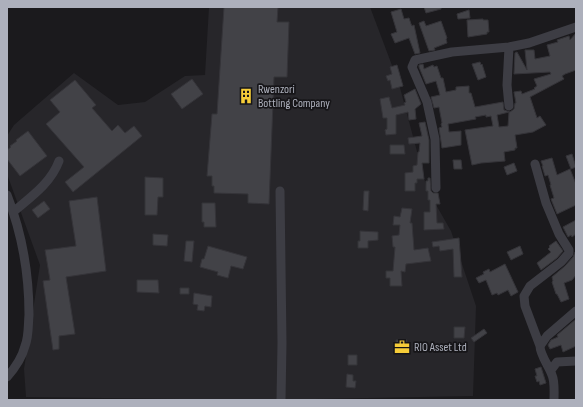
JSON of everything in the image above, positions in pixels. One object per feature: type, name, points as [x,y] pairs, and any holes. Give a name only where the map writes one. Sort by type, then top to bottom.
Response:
[{"type":"street","points":[[436,188],[435,139],[426,97],[416,79],[412,66],[415,60],[452,52],[509,47],[529,43],[576,27]]},
{"type":"street","points":[[509,47],[506,85],[509,106]]},
{"type":"street","points":[[13,212],[47,182],[59,160]]},
{"type":"street","points":[[535,164],[546,203],[559,234],[570,253],[561,262],[530,286],[524,296],[541,352],[553,377],[554,400]]},
{"type":"street","points":[[280,191],[282,343],[281,400]]},
{"type":"street","points":[[7,195],[23,252],[28,290],[28,327],[25,346],[20,359],[7,377]]},
{"type":"street","points":[[540,346],[547,336],[576,311]]},
{"type":"street","points":[[550,370],[557,362],[576,361]]},
{"type":"shaded area","points":[[209,7],[370,7],[399,84],[427,189],[451,231],[476,306],[473,396],[263,400],[26,397],[24,369],[40,265],[7,174],[7,136],[14,125],[74,73],[118,105],[145,102],[185,76],[205,75]]},
{"type":"building","name":"Rwenzori Bottling Company","points":[[224,7],[278,7],[277,22],[289,22],[287,77],[274,77],[269,204],[248,203],[248,194],[214,193],[212,176],[207,176],[212,114],[217,114]]},
{"type":"building","points":[[424,7],[441,7],[441,9],[426,13]]},
{"type":"building","points":[[401,9],[404,19],[409,18],[412,26],[414,25],[420,53],[415,54],[409,38],[395,43],[391,34],[397,32],[391,12]]},
{"type":"building","points":[[469,10],[470,18],[458,19],[457,14]]},
{"type":"building","points":[[467,20],[488,20],[489,32],[487,32],[487,34],[468,37]]},
{"type":"building","points":[[424,21],[426,26],[441,21],[447,38],[447,43],[434,48],[435,50],[429,51],[419,23]]},
{"type":"building","points":[[576,33],[576,70],[565,74],[562,76],[564,79],[530,97],[537,118],[540,116],[546,125],[533,132],[515,135],[517,148],[515,148],[515,150],[504,152],[505,161],[472,165],[465,130],[493,126],[491,116],[486,117],[486,115],[475,117],[476,119],[448,124],[449,132],[461,131],[461,145],[442,148],[439,128],[442,127],[442,123],[439,107],[434,108],[431,97],[440,95],[436,81],[426,84],[419,65],[423,64],[424,69],[433,65],[434,67],[437,66],[441,78],[443,78],[446,92],[456,90],[456,87],[469,86],[469,93],[471,93],[475,107],[503,102],[504,110],[510,112],[514,109],[516,103],[514,92],[521,91],[522,94],[535,89],[534,88],[537,86],[534,79],[551,74],[550,72],[514,74],[515,53],[517,52],[527,70],[525,50],[534,50],[535,59],[550,56],[547,45],[558,42],[557,40],[569,36],[570,40]],"holes":[[[509,112],[508,126],[499,127],[497,115]]]},
{"type":"building","points":[[480,62],[486,77],[478,80],[472,64]]},
{"type":"building","points":[[397,65],[403,86],[392,89],[390,80],[388,81],[386,76],[392,74],[390,67]]},
{"type":"building","points":[[192,79],[203,94],[182,109],[171,94]]},
{"type":"building","points":[[75,80],[96,105],[92,108],[112,131],[118,125],[125,133],[134,126],[142,136],[73,192],[65,182],[84,167],[46,124],[60,112],[50,100]]},
{"type":"building","points":[[415,89],[421,104],[415,109],[416,119],[409,120],[408,112],[396,115],[396,134],[386,135],[385,130],[387,129],[387,118],[383,118],[380,99],[389,97],[392,108],[405,105],[404,103],[406,102],[404,95]]},
{"type":"building","points":[[425,122],[429,140],[429,163],[422,163],[424,179],[417,179],[417,183],[415,183],[415,191],[405,191],[405,173],[413,172],[413,166],[417,165],[420,143],[409,144],[408,138],[422,136],[419,123]]},
{"type":"building","points":[[28,131],[47,156],[20,176],[7,159],[7,150],[17,141],[16,140]]},
{"type":"building","points":[[390,145],[404,145],[405,154],[390,154]]},
{"type":"building","points":[[572,154],[576,167],[571,169],[566,156]]},
{"type":"building","points":[[552,158],[557,175],[570,169],[576,184],[576,205],[557,214],[551,199],[554,198],[548,175],[545,176],[541,161]]},
{"type":"building","points":[[453,160],[461,160],[462,169],[454,169]]},
{"type":"building","points":[[514,163],[517,171],[507,175],[504,167]]},
{"type":"building","points":[[145,177],[163,178],[163,197],[158,197],[157,215],[145,215]]},
{"type":"building","points":[[428,178],[430,178],[431,191],[433,193],[438,193],[440,204],[436,204],[437,223],[443,223],[444,229],[424,230],[424,212],[430,212],[430,200],[428,200],[428,191],[426,191],[426,181],[428,181]]},
{"type":"building","points":[[364,191],[369,191],[368,211],[363,210]]},
{"type":"building","points":[[97,197],[106,271],[66,277],[75,334],[59,336],[59,349],[53,350],[43,281],[50,280],[45,250],[76,246],[69,201]]},
{"type":"building","points":[[44,201],[50,209],[38,218],[32,210]]},
{"type":"building","points":[[202,203],[215,203],[216,227],[204,227],[204,222],[202,222]]},
{"type":"building","points":[[402,208],[412,209],[410,223],[412,223],[414,250],[428,248],[431,261],[406,264],[405,272],[401,271],[402,286],[390,286],[390,278],[386,278],[386,271],[393,271],[395,247],[393,247],[392,236],[399,235],[400,225],[393,225],[394,216],[400,217]]},
{"type":"building","points":[[576,220],[576,234],[572,237],[571,235],[568,237],[563,227]]},
{"type":"building","points":[[360,231],[378,232],[378,240],[368,241],[368,248],[358,248]]},
{"type":"building","points":[[153,234],[168,235],[167,246],[153,245]]},
{"type":"building","points":[[459,238],[462,277],[454,277],[453,249],[440,251],[439,246],[433,247],[432,242]]},
{"type":"building","points":[[186,241],[194,241],[192,262],[184,261]]},
{"type":"building","points":[[556,241],[563,251],[557,258],[541,270],[537,263],[551,252],[548,249],[550,247],[549,246]]},
{"type":"building","points":[[208,246],[247,257],[243,269],[231,266],[228,278],[217,275],[218,272],[200,267]]},
{"type":"building","points":[[520,246],[523,254],[511,260],[507,252]]},
{"type":"building","points":[[575,252],[576,275],[572,280],[564,283],[569,299],[561,302],[556,294],[552,277],[565,266],[573,257]]},
{"type":"building","points":[[505,264],[518,292],[511,296],[508,290],[498,295],[497,293],[492,295],[486,280],[479,283],[476,278],[484,274],[483,272],[489,269],[490,272]]},
{"type":"building","points":[[137,280],[158,280],[159,293],[137,292]]},
{"type":"building","points":[[180,288],[189,288],[189,294],[180,294]]},
{"type":"building","points":[[194,293],[212,296],[211,307],[205,306],[204,311],[197,310],[198,305],[193,304]]},
{"type":"building","points":[[576,319],[576,346],[563,352],[561,345],[550,349],[548,345],[551,340],[558,337],[557,335]]},
{"type":"building","points":[[454,327],[465,327],[464,338],[454,338]]},
{"type":"building","points":[[484,329],[487,333],[474,342],[471,338]]},
{"type":"building","points":[[396,340],[407,340],[406,347],[396,347]]},
{"type":"building","points":[[348,355],[357,355],[357,365],[348,365]]},
{"type":"building","points":[[541,367],[546,383],[540,385],[535,376],[537,376],[535,369]]},
{"type":"building","points":[[347,374],[353,375],[353,381],[356,381],[355,388],[346,387]]},
{"type":"place","name":"Rwenzori Bottling Company","points":[[246,96]]},
{"type":"place","name":"RIO Asset Ltd","points":[[402,347]]}]
